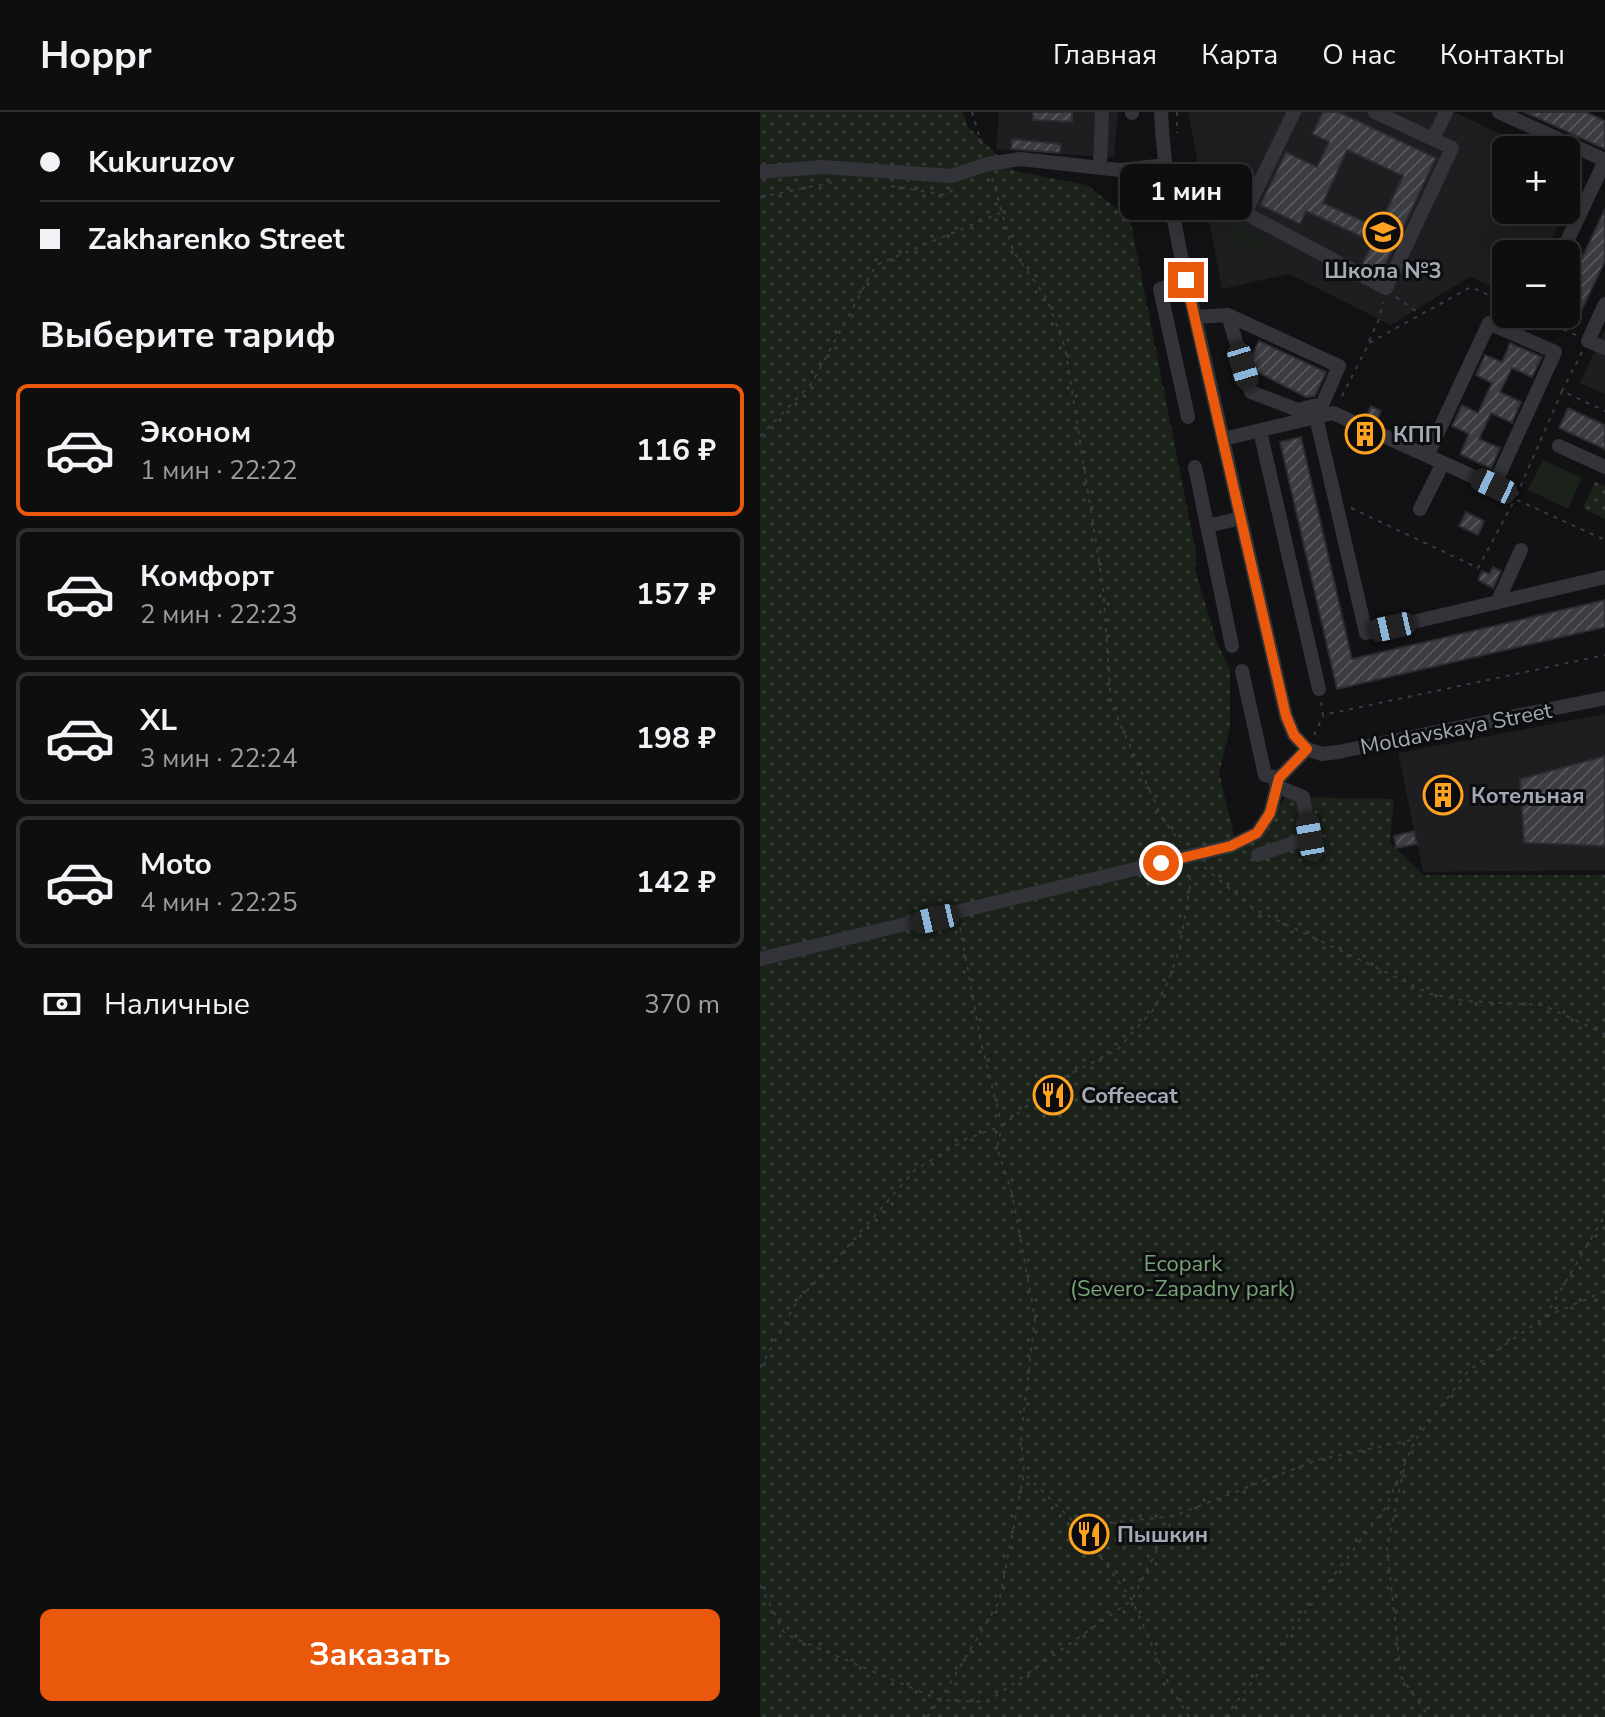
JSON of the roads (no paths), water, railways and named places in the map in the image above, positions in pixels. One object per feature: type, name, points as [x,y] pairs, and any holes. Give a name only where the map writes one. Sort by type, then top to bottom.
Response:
[{"type":"street","points":[[1100,168],[1102,112]]},
{"type":"street","points":[[760,959],[958,914],[1231,846],[1257,833],[1270,813],[1277,782],[1307,749],[1294,735],[1286,716],[1186,280],[1165,158],[1161,112]]},
{"type":"street","points":[[1294,112],[1245,213],[1386,288],[1452,148],[1375,112]]},
{"type":"street","points":[[1433,139],[1446,112]]},
{"type":"street","points":[[1499,112],[1605,160],[1568,240]]},
{"type":"street","points":[[760,172],[823,167],[951,176],[988,164],[1020,159],[1120,170],[1165,158]]},
{"type":"street","points":[[1186,280],[1160,289],[1188,417]]},
{"type":"street","points":[[1605,304],[1588,341],[1605,348]]},
{"type":"street","points":[[1195,317],[1228,315],[1339,366],[1322,405],[1315,412],[1260,431],[1223,439]]},
{"type":"street","points":[[1228,315],[1251,392],[1298,410],[1333,413],[1427,456],[1494,486],[1555,352],[1489,323],[1427,456]]},
{"type":"street","points":[[1315,412],[1366,633],[1605,577]]},
{"type":"street","points":[[1260,431],[1319,689]]},
{"type":"street","points":[[1559,446],[1605,467]]},
{"type":"street","points":[[1420,509],[1443,463]]},
{"type":"street","points":[[1195,467],[1232,646]]},
{"type":"street","points":[[1207,526],[1241,518]]},
{"type":"street","points":[[1497,603],[1521,550]]},
{"type":"street","points":[[1242,671],[1265,775],[1303,797],[1310,837],[1258,855]]},
{"type":"street","name":"Moldavskaya Street","points":[[1307,749],[1322,754],[1338,752],[1605,698]]},
{"type":"place","name":"Школа №3","points":[[1383,232]]},
{"type":"place","name":"КПП","points":[[1365,434]]},
{"type":"place","name":"Котельная","points":[[1443,795]]},
{"type":"place","name":"Coffeecat","points":[[1053,1095]]},
{"type":"place","name":"Пышкин","points":[[1089,1534]]},
{"type":"park label","name":"Ecopark (Severo-Zapadny park)","points":[[1183,1276]]}]
